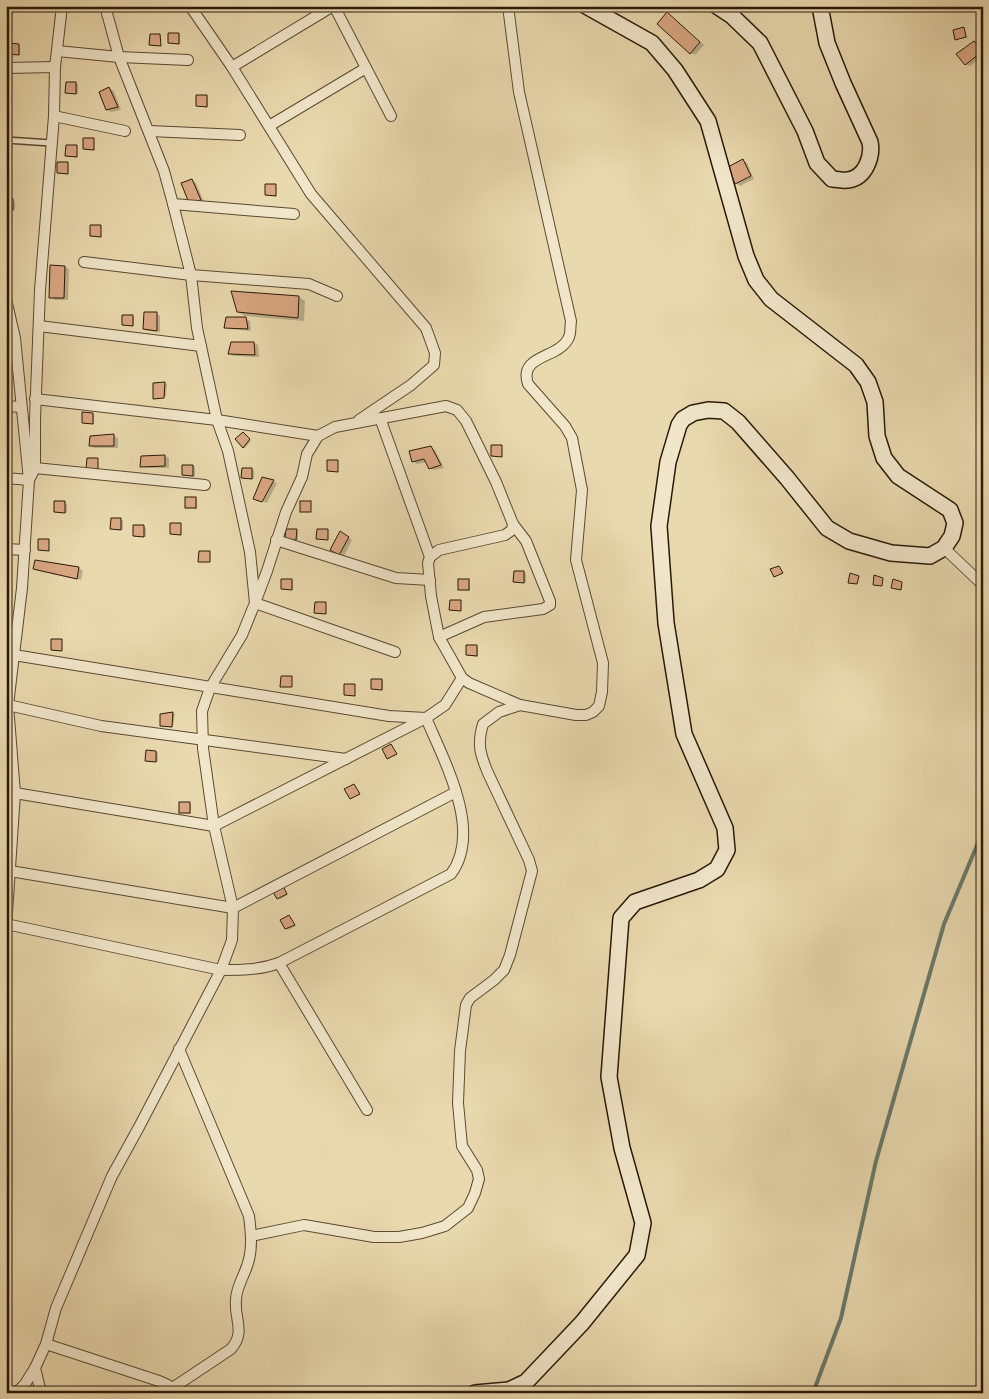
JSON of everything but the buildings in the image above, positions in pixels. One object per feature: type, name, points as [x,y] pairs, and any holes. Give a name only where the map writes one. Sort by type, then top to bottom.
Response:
[{"type":"main road","points":[[475,1393],[509,1390],[526,1382],[582,1323],[636,1255],[644,1223],[622,1148],[609,1077],[621,918],[635,902],[699,880],[716,869],[727,850],[725,828],[684,734],[666,622],[659,526],[668,462],[679,425],[683,418],[693,413],[708,410],[724,411],[738,422],[787,478],[827,528],[849,541],[891,552],[930,556],[944,548],[952,536],[955,523],[950,510],[898,476],[884,458],[877,436],[875,402],[868,382],[856,365],[770,299],[756,280],[746,256],[708,121],[684,85],[652,43],[586,6]]},
{"type":"main road","points":[[717,6],[732,16],[760,43],[805,132],[817,163],[832,179],[849,180],[864,172],[872,151],[870,142],[843,84],[827,42],[820,6]]},
{"type":"street","points":[[29,480],[35,468],[39,326],[54,116],[55,67],[62,6]]},
{"type":"street","points":[[105,6],[119,57],[164,171],[174,204],[190,275],[201,346],[217,420],[228,451],[250,552],[254,602]]},
{"type":"street","points":[[190,6],[232,66],[310,194],[426,328],[435,352],[434,365],[426,373],[355,423]]},
{"type":"street","points":[[232,66],[334,6],[391,116]]},
{"type":"street","points":[[508,6],[519,92],[571,321],[569,338],[560,348],[530,365],[526,377],[528,384],[565,426],[572,438],[582,490],[576,560],[603,663],[602,692],[599,706],[586,715],[520,705],[469,683],[462,678],[440,637],[431,596],[428,563],[430,557],[439,550],[505,535],[512,530],[513,524]]},
{"type":"street","points":[[57,51],[119,57],[188,60]]},
{"type":"street","points":[[6,68],[55,67]]},
{"type":"street","points":[[269,126],[366,68]]},
{"type":"street","points":[[54,116],[125,131]]},
{"type":"street","points":[[149,131],[240,135]]},
{"type":"street","points":[[174,204],[294,214]]},
{"type":"street","points":[[84,262],[190,275],[309,284],[337,296]]},
{"type":"street","points":[[6,299],[29,480],[18,621],[8,692],[9,759],[15,793],[10,824],[7,926],[220,970],[266,968],[279,963],[451,874],[457,866],[462,852],[464,833],[456,792],[426,718]]},
{"type":"street","points":[[39,326],[201,346]]},
{"type":"street","points":[[36,399],[217,420],[318,436]]},
{"type":"street","points":[[6,406],[21,407]]},
{"type":"street","points":[[16,1393],[25,1384],[35,1368],[46,1344],[56,1308],[112,1176],[220,970],[232,940],[233,908],[214,826],[203,748],[202,711],[210,688],[242,635],[267,571],[286,512],[302,477],[307,454],[318,436],[335,427],[446,406],[457,410],[466,421],[496,482],[513,524],[526,541],[550,605],[543,610],[484,617],[440,637]]},
{"type":"street","points":[[380,418],[430,557]]},
{"type":"street","points":[[35,468],[205,485]]},
{"type":"street","points":[[6,478],[29,480]]},
{"type":"street","points":[[276,540],[396,578],[430,580]]},
{"type":"street","points":[[944,548],[983,585]]},
{"type":"street","points":[[6,549],[25,550]]},
{"type":"street","points":[[254,602],[395,652]]},
{"type":"street","points":[[6,620],[18,621]]},
{"type":"street","points":[[14,656],[389,716],[426,718]]},
{"type":"street","points":[[15,793],[214,826],[426,718],[445,705],[462,678]]},
{"type":"street","points":[[8,705],[101,726],[346,759]]},
{"type":"street","points":[[252,1236],[304,1225],[374,1237],[399,1237],[422,1233],[445,1226],[456,1218],[468,1208],[476,1193],[479,1179],[477,1170],[462,1146],[458,1103],[460,1052],[466,1005],[470,998],[504,970],[510,955],[532,871],[529,860],[482,759],[478,744],[483,724],[499,712],[520,705]]},
{"type":"street","points":[[10,871],[233,908],[456,792]]},
{"type":"street","points":[[279,963],[367,1110]]},
{"type":"street","points":[[46,1344],[159,1381],[172,1391],[231,1349],[237,1342],[239,1335],[236,1300],[239,1285],[248,1265],[252,1236],[249,1216],[179,1049]]},
{"type":"street","points":[[35,1368],[40,1393]]},
{"type":"lane","points":[[981,6],[983,16]]},
{"type":"lane","points":[[6,140],[51,143]]},
{"type":"waterway","points":[[813,1393],[841,1318],[876,1161],[944,924],[983,831]]}]
